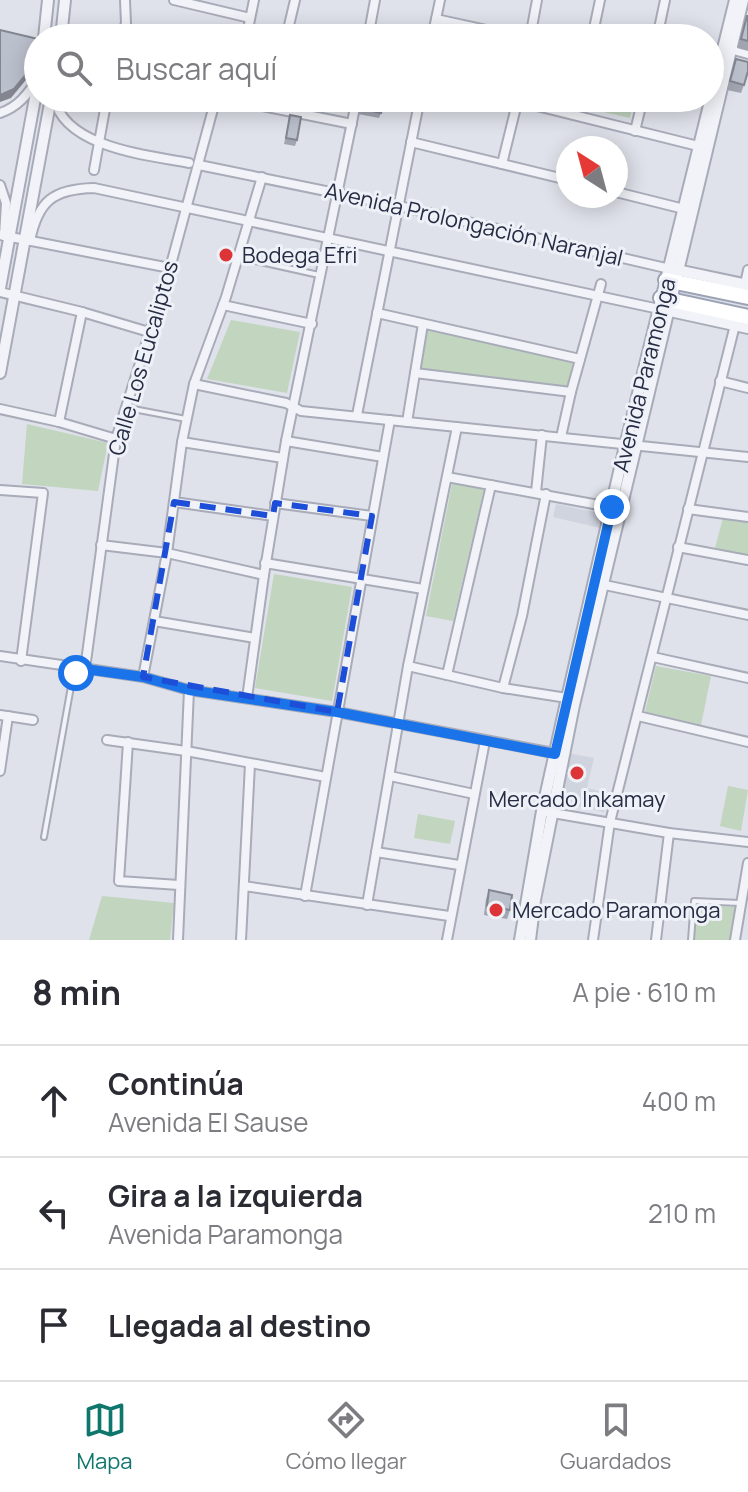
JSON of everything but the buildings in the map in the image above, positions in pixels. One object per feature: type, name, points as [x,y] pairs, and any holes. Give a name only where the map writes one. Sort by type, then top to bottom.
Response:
[{"type":"main road","name":"Avenida Prolongación Naranjal","points":[[672,276],[747,289]]},
{"type":"main road","points":[[664,304],[742,321]]},
{"type":"street","points":[[45,24],[48,0]]},
{"type":"street","points":[[62,24],[65,0]]},
{"type":"street","points":[[125,0],[126,24]]},
{"type":"street","points":[[174,0],[250,18]]},
{"type":"street","points":[[249,24],[254,0]]},
{"type":"street","points":[[289,24],[295,0]]},
{"type":"street","points":[[371,24],[375,0]]},
{"type":"street","points":[[435,24],[440,0]]},
{"type":"street","points":[[533,24],[537,0]]},
{"type":"street","points":[[595,24],[600,0]]},
{"type":"street","points":[[660,24],[665,0]]},
{"type":"street","name":"Avenida Paramonga","points":[[724,61],[735,0]]},
{"type":"street","name":"Avenida Paramonga","points":[[727,49],[743,0]]},
{"type":"street","points":[[436,19],[459,24]]},
{"type":"street","points":[[727,49],[748,54]]},
{"type":"street","points":[[0,113],[12,109],[24,99]]},
{"type":"street","points":[[5,236],[31,112]]},
{"type":"street","points":[[28,241],[50,112]]},
{"type":"street","points":[[61,112],[66,120],[99,144],[189,163]]},
{"type":"street","points":[[94,170],[105,112]]},
{"type":"street","name":"Calle Los Eucaliptos","points":[[85,669],[116,439],[215,112]]},
{"type":"street","points":[[291,112],[352,124]]},
{"type":"street","points":[[247,698],[265,563],[286,441],[354,112]]},
{"type":"street","points":[[357,415],[417,112]]},
{"type":"street","points":[[502,164],[514,112]]},
{"type":"street","points":[[563,112],[703,148]]},
{"type":"street","points":[[635,131],[640,112]]},
{"type":"street","name":"Avenida Paramonga","points":[[520,940],[598,583],[712,112]]},
{"type":"street","points":[[411,142],[556,177]]},
{"type":"street","name":"Avenida Prolongación Naranjal","points":[[199,165],[399,206],[672,276]]},
{"type":"street","points":[[143,677],[194,384],[223,305],[262,177]]},
{"type":"street","points":[[0,185],[6,203],[0,290],[149,332]]},
{"type":"street","points":[[0,373],[35,218],[43,205],[58,193],[74,189],[116,191],[598,296],[664,304]]},
{"type":"street","points":[[628,195],[688,210]]},
{"type":"street","points":[[5,236],[170,268]]},
{"type":"street","points":[[747,289],[748,270]]},
{"type":"street","points":[[561,437],[601,284]]},
{"type":"street","points":[[223,305],[312,324]]},
{"type":"street","points":[[59,422],[82,312]]},
{"type":"street","points":[[377,313],[580,359]]},
{"type":"street","points":[[593,940],[610,822],[702,451],[720,381],[742,321],[748,328]]},
{"type":"street","points":[[407,422],[423,324]]},
{"type":"street","points":[[415,373],[571,392]]},
{"type":"street","points":[[720,381],[748,388]]},
{"type":"street","points":[[194,384],[293,406],[301,411],[748,457]]},
{"type":"street","points":[[0,409],[116,439]]},
{"type":"street","points":[[305,896],[390,420]]},
{"type":"street","points":[[367,905],[408,666],[457,427]]},
{"type":"street","points":[[536,492],[542,435]]},
{"type":"street","points":[[286,441],[383,457]]},
{"type":"street","points":[[182,442],[283,458]]},
{"type":"street","points":[[447,477],[616,508]]},
{"type":"street","points":[[447,675],[491,485]]},
{"type":"street","points":[[0,490],[43,493],[21,661]]},
{"type":"street","points":[[503,688],[522,616],[546,494]]},
{"type":"street","points":[[174,502],[273,516]]},
{"type":"street","points":[[275,503],[372,516]]},
{"type":"street","points":[[688,509],[748,517]]},
{"type":"street","points":[[101,545],[167,553],[264,575]]},
{"type":"street","points":[[678,547],[748,560]]},
{"type":"street","points":[[265,563],[423,589]]},
{"type":"street","points":[[598,583],[748,615]]},
{"type":"street","name":"Avenida Paramonga","points":[[559,754],[567,698],[598,583]]},
{"type":"street","points":[[154,621],[255,638]]},
{"type":"street","points":[[0,656],[143,677],[189,690],[337,712],[559,754]]},
{"type":"street","points":[[653,657],[748,678]]},
{"type":"street","points":[[408,666],[503,688],[567,698]]},
{"type":"street","points":[[178,940],[189,690]]},
{"type":"street","points":[[0,771],[4,716],[33,720]]},
{"type":"street","points":[[638,716],[748,742]]},
{"type":"street","points":[[107,740],[326,777]]},
{"type":"street","points":[[447,940],[449,916],[485,741]]},
{"type":"street","points":[[128,742],[119,881],[179,885]]},
{"type":"street","points":[[241,940],[250,764]]},
{"type":"street","points":[[390,776],[474,794]]},
{"type":"street","points":[[547,812],[669,833],[748,842]]},
{"type":"street","points":[[656,940],[669,833]]},
{"type":"street","points":[[376,852],[459,865]]},
{"type":"street","points":[[735,940],[744,904],[748,863]]},
{"type":"street","points":[[244,886],[449,916]]},
{"type":"street","name":"Avenida Paramonga","points":[[530,940],[531,899]]},
{"type":"lane","points":[[237,257],[322,275]]},
{"type":"lane","points":[[126,407],[187,419]]},
{"type":"lane","points":[[44,837],[72,681],[76,673],[85,669]]},
{"type":"lane","points":[[691,940],[694,901],[744,904]]},
{"type":"highlighted area","points":[[174,502],[273,516],[275,503],[372,516],[337,712],[143,677]]},
{"type":"shaded area","points":[[556,504],[599,513],[602,517],[600,528],[553,517]]},
{"type":"shaded area","name":"Mercado Inkamay","points":[[568,753],[594,758],[587,788],[608,793],[604,812],[557,802]]},
{"type":"green space","points":[[604,112],[631,112],[630,118]]},
{"type":"green space","points":[[231,320],[300,332],[287,393],[207,379]]},
{"type":"green space","points":[[426,329],[573,361],[568,388],[420,370]]},
{"type":"green space","points":[[27,424],[108,443],[98,491],[22,484]]},
{"type":"green space","points":[[452,484],[484,489],[453,621],[426,616]]},
{"type":"green space","points":[[724,514],[748,518],[748,555],[715,548]]},
{"type":"green space","points":[[274,574],[352,587],[332,701],[255,688]]},
{"type":"green space","points":[[656,666],[711,676],[701,725],[645,712]]},
{"type":"green space","points":[[728,786],[748,790],[741,831],[720,826]]},
{"type":"green space","points":[[418,814],[455,821],[450,844],[414,838]]},
{"type":"green space","points":[[102,896],[174,903],[170,940],[89,940]]},
{"type":"green space","points":[[697,905],[735,907],[731,940],[693,940]]},
{"type":"place","name":"Bodega Efri","points":[[226,255]]},
{"type":"place","name":"Mercado Inkamay","points":[[577,773]]},
{"type":"place","name":"Mercado Paramonga","points":[[496,910]]},
{"type":"route","points":[[76,673],[85,669],[143,677],[189,690],[337,712],[555,754],[612,507]]}]
